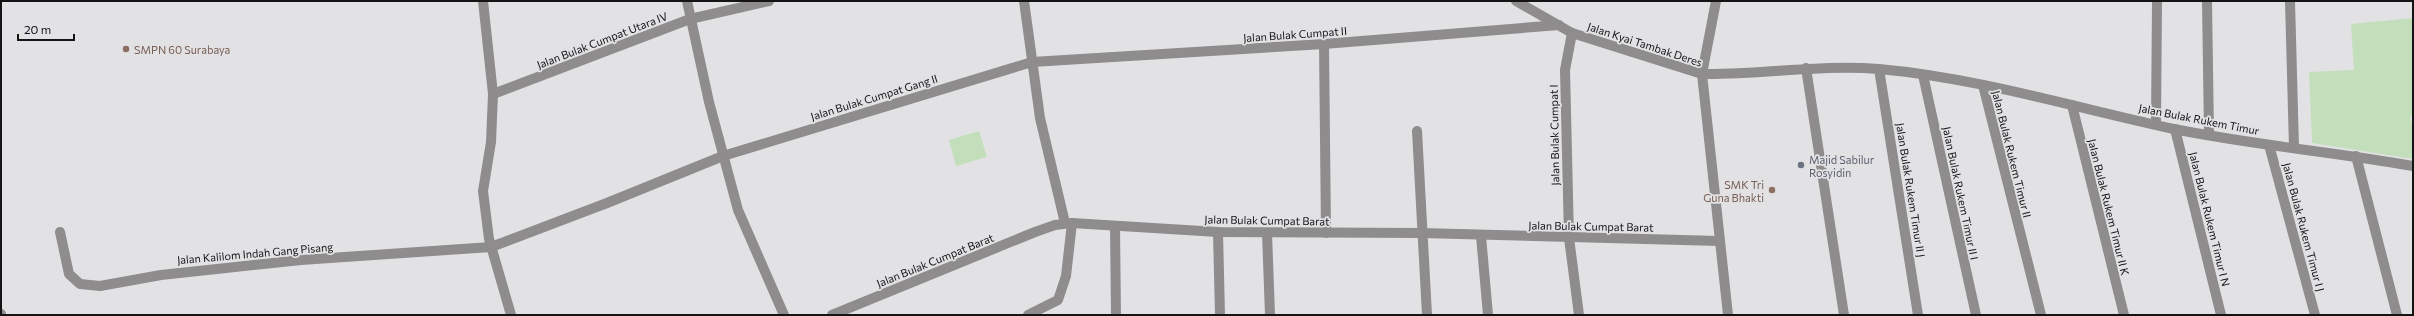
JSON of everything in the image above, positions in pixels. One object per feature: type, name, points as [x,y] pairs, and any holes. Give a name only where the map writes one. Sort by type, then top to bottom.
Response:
[{"type":"street","points":[[483,1],[493,94],[491,142],[483,191],[491,247],[511,315]]},
{"type":"street","points":[[687,1],[723,156],[738,210],[784,315]]},
{"type":"street","name":"Jalan Bulak Cumpat Utara IV","points":[[493,94],[690,19],[769,1]]},
{"type":"street","points":[[1024,1],[1040,118],[1068,224],[1066,276],[1058,300],[1028,315]]},
{"type":"street","name":"Jalan Kyai Tambak Deres","points":[[1516,1],[1572,33],[1702,74],[1728,315]]},
{"type":"street","points":[[1702,74],[1716,1]]},
{"type":"street","points":[[2156,124],[2157,1]]},
{"type":"street","points":[[2208,1],[2208,134]]},
{"type":"street","points":[[2290,1],[2294,148]]},
{"type":"street","name":"Jalan Bulak Cumpat II","points":[[1032,62],[1324,44],[1559,25]]},
{"type":"street","name":"Jalan Bulak Cumpat I","points":[[1572,33],[1565,70],[1569,238],[1579,315]]},
{"type":"street","points":[[1324,44],[1326,233]]},
{"type":"street","name":"Jalan Bulak Cumpat Gang II","points":[[491,247],[607,203],[723,156],[1032,62]]},
{"type":"street","name":"Jalan Bulak Rukem Timur II","points":[[1702,74],[1743,75],[1806,68],[1844,67],[1879,69],[1983,85],[2041,315]]},
{"type":"street","points":[[1806,68],[1844,315]]},
{"type":"street","name":"Jalan Bulak Rukem Timur II J","points":[[1879,69],[1918,315]]},
{"type":"street","name":"Jalan Bulak Rukem Timur II I","points":[[1923,75],[1976,315]]},
{"type":"street","name":"Jalan Bulak Rukem Timur","points":[[1983,85],[2175,129],[2269,145],[2356,156],[2413,166]]},
{"type":"street","name":"Jalan Bulak Rukem Timur II K","points":[[2072,105],[2124,315]]},
{"type":"street","name":"Jalan Bulak Rukem Timur I N","points":[[2175,129],[2221,315]]},
{"type":"street","points":[[1417,131],[1421,233],[1427,315]]},
{"type":"street","name":"Jalan Bulak Rukem Timur I J","points":[[2269,145],[2315,315]]},
{"type":"street","points":[[2356,156],[2397,315]]},
{"type":"street","name":"Jalan Bulak Cumpat Barat","points":[[832,315],[1035,232],[1068,224],[1218,232],[1421,233],[1481,236],[1719,241]]},
{"type":"street","points":[[1115,226],[1116,315]]},
{"type":"street","name":"Jalan Kalilom Indah Gang Pisang","points":[[60,232],[68,274],[80,284],[100,286],[161,275],[301,260],[491,247]]},
{"type":"street","points":[[1218,232],[1220,315]]},
{"type":"street","points":[[1267,233],[1270,315]]},
{"type":"street","points":[[1481,236],[1488,315]]},
{"type":"green space","points":[[2413,18],[2413,117],[2410,117],[2413,128],[2413,159],[2312,143],[2309,72],[2354,70],[2351,24]]},
{"type":"green space","points":[[979,131],[987,157],[956,166],[949,140]]},
{"type":"place","name":"SMPN 60 Surabaya","points":[[126,49]]},
{"type":"place","name":"Majid Sabilur Rosyidin","points":[[1801,165]]},
{"type":"place","name":"SMK Tri Guna Bhakti","points":[[1772,190]]}]
